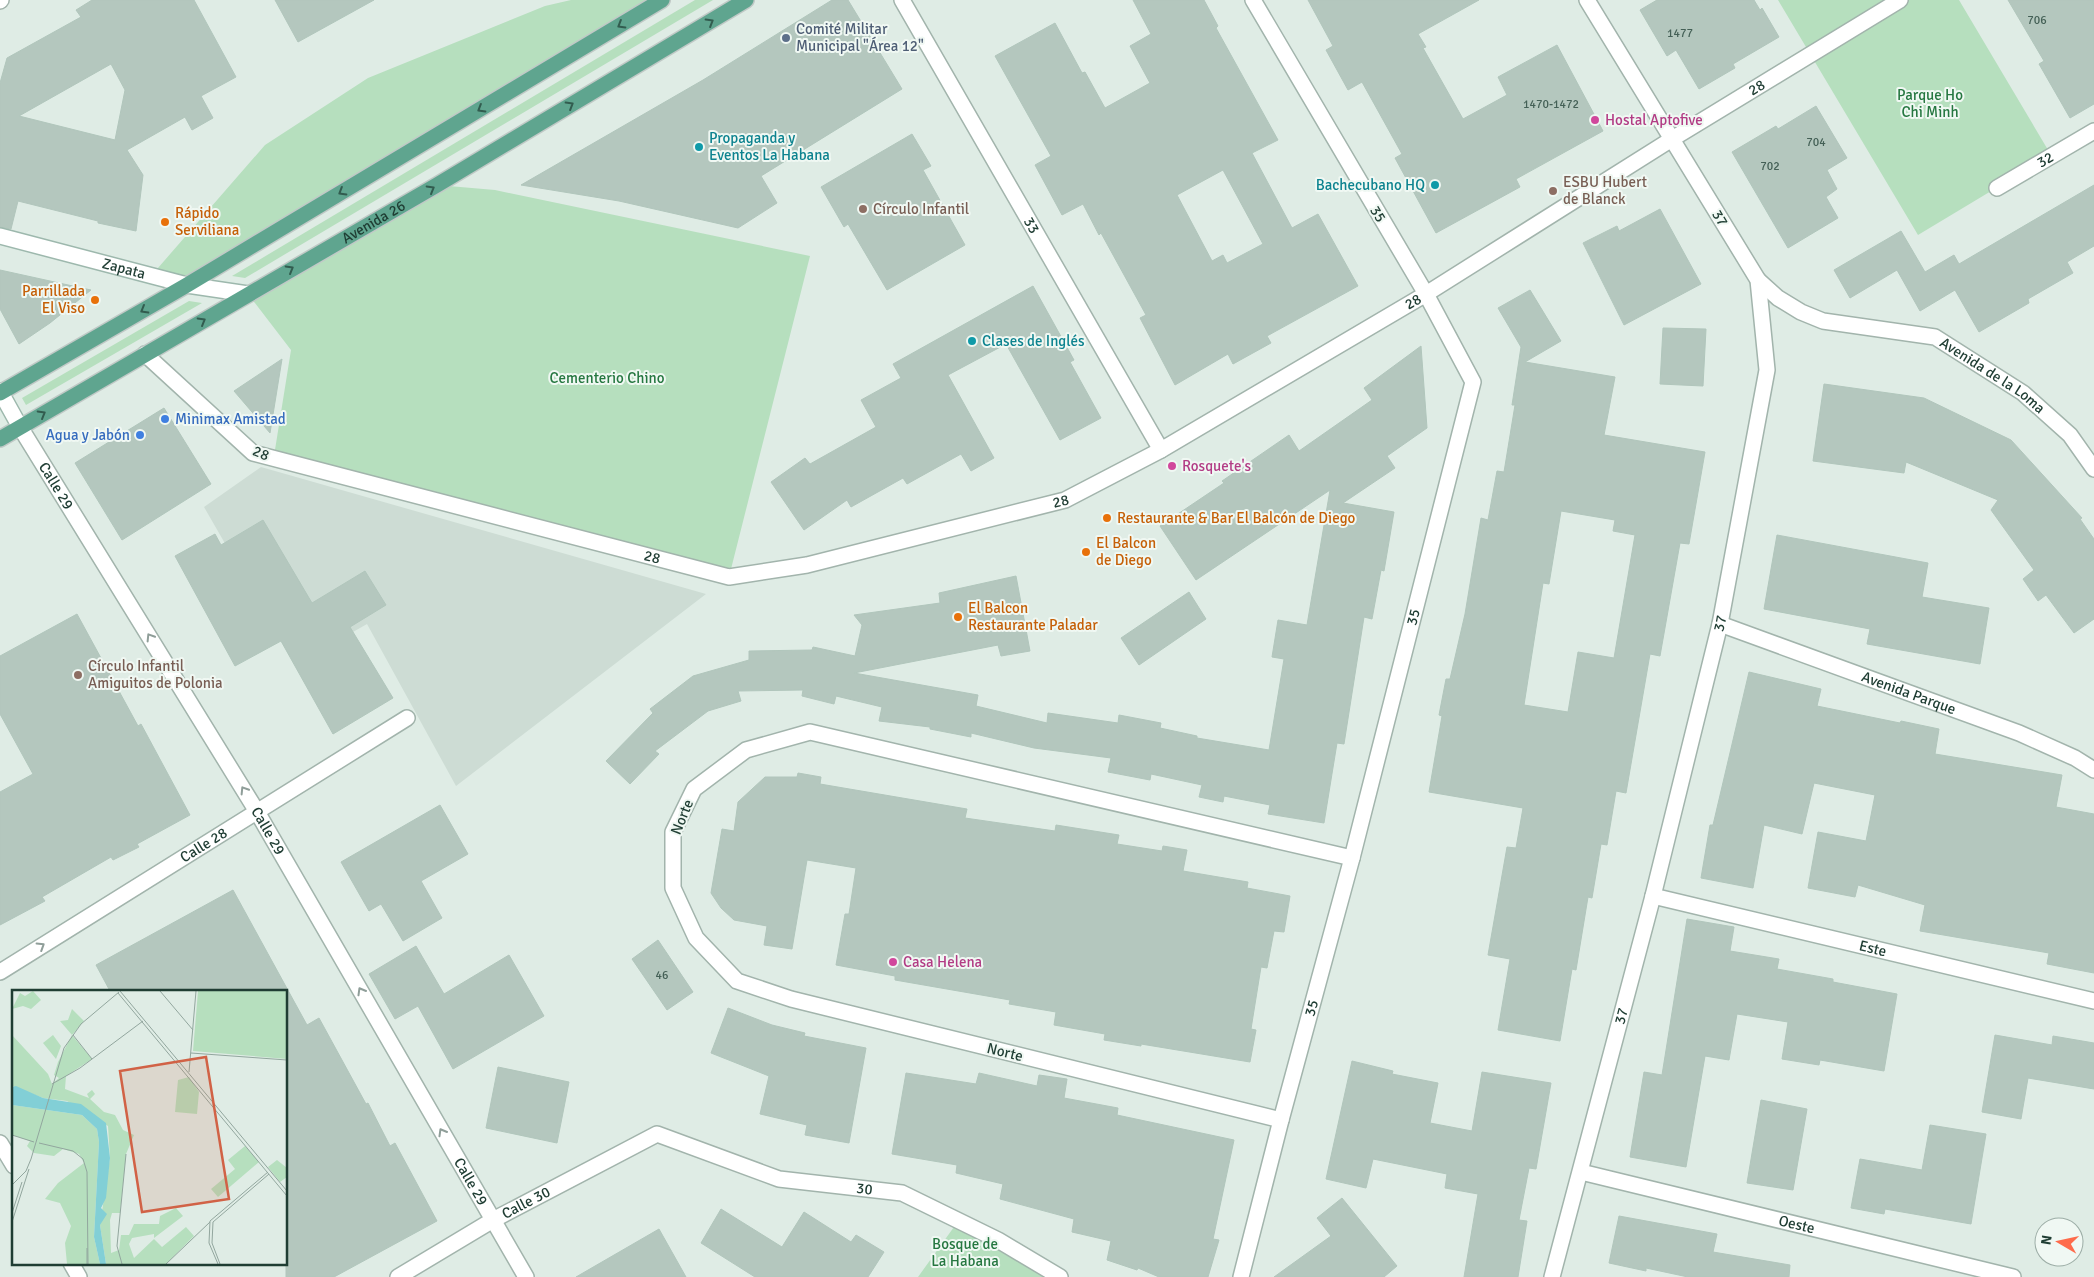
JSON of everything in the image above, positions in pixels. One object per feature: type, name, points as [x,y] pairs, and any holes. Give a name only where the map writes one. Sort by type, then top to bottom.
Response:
[{"type":"main road","points":[[0,392],[187,285],[662,0]]},
{"type":"main road","name":"Avenida 26","points":[[0,439],[437,185],[746,0]]},
{"type":"street","name":"33","points":[[902,0],[1161,450]]},
{"type":"street","name":"35","points":[[1241,1277],[1281,1120],[1352,858],[1473,382],[1426,294],[1252,0]]},
{"type":"street","name":"37","points":[[1552,1277],[1653,896],[1720,624],[1767,370],[1758,280],[1587,0]]},
{"type":"street","name":"28","points":[[145,354],[253,453],[729,577],[807,565],[1065,500],[1161,450],[1426,294],[1672,139],[1900,0]]},
{"type":"street","name":"32","points":[[1997,188],[2094,131]]},
{"type":"street","name":"Zapata","points":[[0,236],[187,285],[248,294]]},
{"type":"street","name":"Avenida de la Loma","points":[[1758,280],[1786,303],[1801,312],[1823,320],[1935,337],[2023,393],[2070,435],[2094,469]]},
{"type":"street","name":"Calle 29","points":[[0,392],[256,810],[526,1277]]},
{"type":"street","name":"Avenida Parque","points":[[1720,624],[2019,733],[2075,758],[2094,770]]},
{"type":"street","name":"Calle 28","points":[[0,972],[256,810],[407,718]]},
{"type":"street","name":"Norte","points":[[1281,1120],[791,999],[737,981],[696,938],[672,888],[673,832],[694,789],[746,750],[810,732],[1352,858]]},
{"type":"street","name":"Este","points":[[1653,896],[2094,1001]]},
{"type":"street","name":"Calle 30","points":[[398,1277],[493,1220],[657,1134]]},
{"type":"street","name":"30","points":[[657,1134],[779,1179],[902,1193],[998,1240],[1060,1277]]},
{"type":"street","points":[[0,1143],[12,1163]]},
{"type":"street","name":"Oeste","points":[[1581,1172],[2013,1277]]},
{"type":"street","points":[[72,1264],[79,1277]]},
{"type":"shaded area","points":[[261,467],[706,594],[456,786],[367,624],[295,665],[204,507]]},
{"type":"green space","points":[[571,0],[662,0],[187,285],[151,276],[265,145],[368,78],[545,6]]},
{"type":"green space","points":[[695,0],[713,0],[245,278],[232,276]]},
{"type":"green space","name":"Parque Ho Chi Minh","points":[[1778,0],[1959,0],[2051,155],[1918,235]]},
{"type":"green space","name":"Cementerio Chino","points":[[437,185],[495,190],[810,256],[729,577],[274,456],[291,350],[248,294]]},
{"type":"green space","points":[[189,301],[202,303],[26,405],[22,398]]},
{"type":"green space","name":"Bosque de La Habana","points":[[959,1220],[1055,1277],[918,1277]]},
{"type":"building","points":[[92,0],[194,0],[236,77],[201,96],[213,118],[192,130],[185,117],[127,150],[143,175],[136,231],[98,223],[98,221],[18,201],[11,229],[0,227],[0,83],[7,58],[81,17],[76,10]],"holes":[[[111,64],[125,90],[115,140],[19,116]]]},
{"type":"building","points":[[275,0],[374,0],[298,42]]},
{"type":"building","points":[[832,0],[848,0],[902,89],[761,176],[777,203],[738,228],[619,201],[521,185],[703,80]]},
{"type":"building","points":[[1133,0],[1204,0],[1218,26],[1216,28],[1278,140],[1252,153],[1292,228],[1318,214],[1358,286],[1267,336],[1271,343],[1233,364],[1228,354],[1175,385],[1140,318],[1146,315],[1083,204],[1062,215],[1035,165],[1051,156],[995,56],[1055,23],[1082,73],[1085,72],[1105,108],[1150,83],[1130,46],[1151,34]],"holes":[[[1223,170],[1263,244],[1227,263],[1223,255],[1212,261],[1177,195]]]},
{"type":"building","points":[[1308,0],[1479,0],[1418,34],[1426,47],[1423,48],[1463,119],[1507,95],[1498,77],[1557,45],[1603,131],[1516,179],[1520,187],[1436,233],[1395,158],[1402,154],[1362,82],[1348,90],[1326,50],[1333,46]]},
{"type":"building","points":[[1657,0],[1754,0],[1760,10],[1762,8],[1779,37],[1733,64],[1735,68],[1699,89],[1676,50],[1667,56],[1640,10]]},
{"type":"building","points":[[2008,0],[2094,0],[2094,104],[2070,118],[2039,64],[2044,61]]},
{"type":"building","points":[[1816,106],[1847,158],[1827,170],[1837,189],[1826,197],[1838,218],[1788,248],[1732,152],[1776,126],[1778,129]]},
{"type":"building","name":"Círculo Infantil","points":[[912,134],[931,166],[923,170],[965,245],[887,290],[848,224],[844,227],[821,187]]},
{"type":"building","points":[[2094,185],[2094,246],[2067,262],[2073,273],[2028,299],[2029,303],[1979,332],[1955,290],[1920,311],[1897,270],[1850,298],[1834,270],[1901,231],[1925,272],[1954,255],[1959,264]]},
{"type":"building","points":[[1660,209],[1701,284],[1624,325],[1583,243],[1617,226],[1619,231]]},
{"type":"building","points":[[0,270],[91,290],[50,323],[19,344],[0,309]]},
{"type":"building","points":[[1033,286],[1074,360],[1070,362],[1101,418],[1060,440],[1006,344],[948,375],[994,458],[971,471],[961,454],[907,484],[903,478],[851,507],[847,500],[804,530],[771,482],[805,458],[810,464],[876,427],[861,400],[901,378],[893,364]]},
{"type":"building","points":[[1530,290],[1561,341],[1525,362],[1615,377],[1604,435],[1705,452],[1689,544],[1680,543],[1660,656],[1650,654],[1626,793],[1616,791],[1607,845],[1601,844],[1592,898],[1588,897],[1576,970],[1572,969],[1560,1041],[1498,1030],[1510,959],[1488,955],[1507,847],[1516,848],[1523,808],[1429,792],[1442,716],[1439,715],[1446,679],[1450,679],[1465,614],[1481,518],[1488,520],[1497,471],[1504,472],[1515,405],[1512,405],[1521,347],[1498,308]],"holes":[[[1561,511],[1615,520],[1613,531],[1635,535],[1614,658],[1578,652],[1568,712],[1524,705],[1543,583],[1549,584]]]},
{"type":"building","points":[[1663,328],[1706,329],[1703,386],[1660,384]]},
{"type":"building","points":[[1421,346],[1427,428],[1387,456],[1395,468],[1343,503],[1394,512],[1384,571],[1381,570],[1372,619],[1364,617],[1344,744],[1337,743],[1324,823],[1268,814],[1270,805],[1224,796],[1223,802],[1199,797],[1202,785],[1151,774],[1150,780],[1108,772],[1111,758],[1034,748],[971,733],[971,737],[930,729],[930,727],[879,721],[882,707],[836,696],[834,704],[802,696],[803,690],[738,691],[741,701],[708,711],[655,751],[659,754],[630,784],[606,761],[653,713],[650,709],[693,676],[749,660],[749,651],[812,650],[813,647],[855,656],[862,625],[854,615],[940,603],[939,593],[1016,576],[1030,651],[1001,656],[998,645],[854,673],[978,695],[976,706],[1047,723],[1048,713],[1118,723],[1119,715],[1161,723],[1160,728],[1197,736],[1197,738],[1269,750],[1284,659],[1272,657],[1278,620],[1307,625],[1330,490],[1196,580],[1160,526],[1224,483],[1222,481],[1289,435],[1299,451],[1372,400],[1364,388]]},
{"type":"building","points":[[282,359],[270,433],[234,391]]},
{"type":"building","points":[[1824,384],[1924,398],[2011,440],[2082,518],[2080,519],[2094,539],[2094,619],[2074,633],[2046,595],[2038,601],[2023,579],[2034,570],[1991,510],[1998,500],[1906,462],[1904,473],[1813,461]]},
{"type":"building","points":[[164,408],[211,484],[122,540],[75,463]]},
{"type":"building","points":[[263,520],[312,603],[365,571],[386,605],[350,627],[393,698],[333,734],[281,641],[235,666],[175,556],[215,534],[221,545]]},
{"type":"building","points":[[1777,535],[1928,563],[1922,597],[1989,608],[1980,664],[1867,644],[1870,629],[1764,609]]},
{"type":"building","points":[[1189,592],[1206,619],[1139,665],[1121,638]]},
{"type":"building","points":[[77,614],[138,726],[141,724],[190,815],[137,844],[139,847],[113,860],[111,857],[42,897],[45,901],[0,925],[0,792],[33,774],[0,714],[0,656]]},
{"type":"building","points":[[1749,672],[1821,689],[1817,706],[1939,729],[1935,754],[2062,775],[2056,807],[2094,814],[2094,973],[2047,964],[2049,953],[1920,931],[1925,905],[1858,885],[1855,897],[1808,888],[1818,832],[1866,841],[1875,795],[1814,783],[1802,834],[1764,825],[1753,888],[1701,878],[1710,825],[1713,825]]},
{"type":"building","points":[[798,773],[821,777],[820,784],[967,809],[965,818],[1055,831],[1056,825],[1119,835],[1117,844],[1162,851],[1163,846],[1187,850],[1183,871],[1248,882],[1247,888],[1290,896],[1284,932],[1274,931],[1267,968],[1261,967],[1251,1029],[1256,1030],[1250,1062],[1141,1044],[1141,1046],[1104,1040],[1105,1034],[1054,1025],[1056,1012],[1009,1004],[1010,1000],[895,980],[895,976],[836,965],[845,914],[849,914],[856,868],[807,860],[792,949],[764,945],[767,926],[734,920],[721,908],[711,893],[722,829],[734,831],[738,802],[765,777],[797,777]]},
{"type":"building","points":[[440,805],[468,854],[421,881],[442,918],[403,941],[381,904],[369,911],[341,862]]},
{"type":"building","points":[[233,890],[288,990],[109,990],[96,965]]},
{"type":"building","points":[[1687,919],[1734,927],[1730,951],[1779,959],[1777,969],[1833,979],[1833,982],[1897,994],[1884,1071],[1820,1060],[1819,1065],[1782,1059],[1788,1022],[1737,1014],[1729,1060],[1705,1056],[1686,1167],[1630,1157],[1644,1072],[1662,1075]]},
{"type":"building","points":[[658,940],[693,992],[667,1010],[632,959]]},
{"type":"building","points":[[416,946],[444,994],[509,955],[544,1016],[453,1069],[418,1006],[395,1019],[369,974]]},
{"type":"building","points":[[288,990],[307,1025],[319,1018],[366,1104],[368,1103],[390,1146],[395,1143],[437,1221],[334,1277],[286,1277],[286,1264],[288,1264]]},
{"type":"building","points":[[728,1008],[772,1025],[805,1033],[804,1036],[866,1048],[849,1143],[805,1135],[807,1125],[760,1114],[769,1076],[711,1053]]},
{"type":"building","points":[[1995,1035],[2052,1045],[2053,1036],[2094,1043],[2094,1089],[2028,1078],[2021,1119],[1982,1112]]},
{"type":"building","points":[[1352,1061],[1393,1071],[1392,1074],[1438,1083],[1430,1123],[1472,1131],[1482,1072],[1551,1083],[1536,1169],[1529,1168],[1519,1220],[1527,1221],[1518,1277],[1464,1277],[1478,1194],[1445,1188],[1447,1174],[1373,1159],[1366,1188],[1326,1179]]},
{"type":"building","points":[[498,1067],[569,1082],[557,1143],[486,1128]]},
{"type":"building","points":[[906,1073],[976,1084],[979,1073],[1037,1086],[1039,1075],[1067,1079],[1064,1098],[1118,1108],[1117,1115],[1234,1140],[1213,1239],[1219,1240],[1208,1277],[1159,1277],[1138,1268],[1137,1270],[1107,1260],[1111,1241],[1072,1232],[1074,1219],[1000,1199],[1003,1184],[956,1173],[957,1165],[892,1154]]},
{"type":"building","points":[[1761,1100],[1807,1109],[1793,1190],[1747,1183]]},
{"type":"building","points":[[1930,1125],[1986,1134],[1971,1224],[1885,1209],[1884,1214],[1851,1208],[1860,1159],[1922,1170]]},
{"type":"building","points":[[1342,1198],[1397,1266],[1384,1277],[1274,1277],[1331,1236],[1317,1218]]},
{"type":"building","points":[[721,1209],[782,1247],[804,1212],[851,1242],[856,1235],[884,1252],[868,1277],[755,1277],[701,1243]]},
{"type":"building","points":[[1619,1216],[1717,1234],[1713,1252],[1790,1265],[1789,1277],[1688,1277],[1646,1268],[1646,1271],[1609,1263]]},
{"type":"building","points":[[659,1229],[686,1277],[576,1277]]},
{"type":"place","name":"Comité Militar Municipal \"Área 12\"","points":[[786,38]]},
{"type":"place","name":"Hostal Aptofive","points":[[1595,120]]},
{"type":"place","name":"Propaganda y Eventos La Habana","points":[[699,147]]},
{"type":"place","name":"Bachecubano HQ","points":[[1435,185]]},
{"type":"place","name":"ESBU Hubert de Blanck","points":[[1553,191]]},
{"type":"place","name":"Círculo Infantil","points":[[863,209]]},
{"type":"place","name":"Rápido Serviliana","points":[[165,222]]},
{"type":"place","name":"Parrillada El Viso","points":[[95,300]]},
{"type":"place","name":"Clases de Inglés","points":[[972,341]]},
{"type":"place","name":"Minimax Amistad","points":[[165,419]]},
{"type":"place","name":"Agua y Jabón","points":[[140,435]]},
{"type":"place","name":"Rosquete's","points":[[1172,466]]},
{"type":"place","name":"Restaurante & Bar El Balcón de Diego","points":[[1107,518]]},
{"type":"place","name":"El Balcon de Diego","points":[[1086,552]]},
{"type":"place","name":"El Balcon Restaurante Paladar","points":[[958,617]]},
{"type":"place","name":"Círculo Infantil Amiguitos de Polonia","points":[[78,675]]},
{"type":"place","name":"Casa Helena","points":[[893,962]]}]
